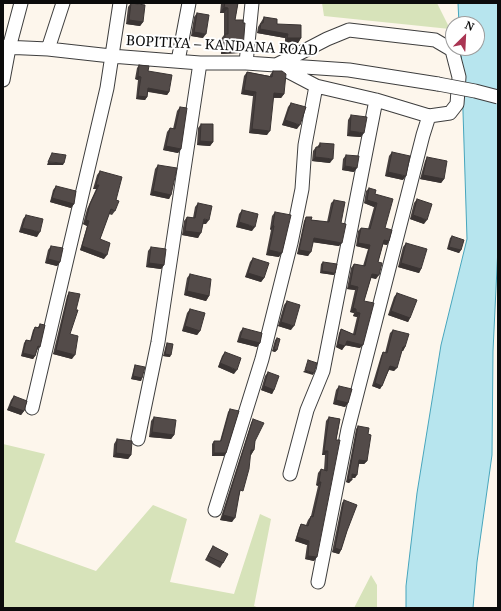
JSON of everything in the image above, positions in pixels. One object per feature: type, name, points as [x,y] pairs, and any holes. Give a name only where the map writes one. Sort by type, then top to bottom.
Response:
[{"type":"street","points":[[3,80],[6,47],[21,3]]},
{"type":"street","points":[[48,49],[63,3]]},
{"type":"street","points":[[32,408],[107,88],[120,3]]},
{"type":"street","points":[[178,61],[188,3]]},
{"type":"street","points":[[246,63],[252,3]]},
{"type":"street","points":[[349,30],[435,40],[452,50],[459,77],[457,104],[450,113],[429,116],[376,100],[316,86],[276,65],[327,39],[349,30]]},
{"type":"street","name":"BOPITIYA – KANDANA ROAD","points":[[6,47],[48,49],[200,63],[246,63],[349,70],[438,84],[498,97]]},
{"type":"street","points":[[138,438],[158,342],[200,63]]},
{"type":"street","points":[[215,510],[262,359],[291,243],[302,188],[305,145],[316,86]]},
{"type":"street","points":[[290,474],[307,410],[323,371],[376,100]]},
{"type":"street","points":[[318,582],[348,429],[422,136],[429,116]]},
{"type":"green space","points":[[322,3],[437,3],[445,19],[445,28],[324,16]]},
{"type":"green space","points":[[3,444],[45,454],[15,542],[96,571],[153,505],[187,519],[170,582],[234,594],[260,514],[271,519],[254,606],[259,608],[3,608]]},
{"type":"green space","points":[[371,575],[377,585],[377,608],[354,608]]},
{"type":"water","points":[[458,3],[498,3],[498,247],[493,351],[492,455],[477,562],[473,608],[406,608],[406,586],[417,493],[441,345],[467,239],[461,56],[485,56],[485,16],[459,16]]},
{"type":"building","points":[[131,3],[145,5],[143,22],[129,20]]},
{"type":"building","points":[[225,3],[238,3],[235,20],[243,20],[243,23],[245,23],[243,48],[225,48],[225,34],[228,34],[228,8],[224,7]]},
{"type":"building","points":[[197,13],[209,15],[206,34],[194,32]]},
{"type":"building","points":[[264,17],[277,19],[277,24],[301,25],[301,38],[287,38],[288,34],[260,29]]},
{"type":"building","points":[[139,65],[149,66],[148,71],[172,75],[169,92],[148,88],[147,97],[138,96],[141,77],[138,76]]},
{"type":"building","points":[[273,71],[282,71],[286,74],[284,94],[274,93],[270,131],[252,129],[256,92],[244,90],[247,72],[272,77]]},
{"type":"building","points":[[291,103],[306,107],[300,125],[285,120]]},
{"type":"building","points":[[180,107],[187,108],[181,149],[166,146],[170,128],[175,129]]},
{"type":"building","points":[[351,115],[367,117],[364,133],[350,131]]},
{"type":"building","points":[[201,124],[213,124],[213,142],[200,141]]},
{"type":"building","points":[[320,143],[334,144],[333,159],[315,157],[316,147],[320,147]]},
{"type":"building","points":[[392,152],[410,156],[406,176],[388,172]]},
{"type":"building","points":[[52,153],[66,155],[64,163],[48,162]]},
{"type":"building","points":[[346,155],[359,156],[357,168],[345,166]]},
{"type":"building","points":[[427,157],[447,161],[444,179],[423,175]]},
{"type":"building","points":[[158,165],[177,168],[171,195],[153,191]]},
{"type":"building","points":[[100,171],[122,177],[116,200],[119,201],[115,211],[111,209],[100,239],[110,243],[107,255],[82,246],[89,221],[86,220],[90,204],[99,185],[96,185]]},
{"type":"building","points":[[56,186],[76,191],[74,204],[52,198]]},
{"type":"building","points":[[369,188],[376,190],[375,194],[393,199],[385,228],[392,230],[389,241],[384,240],[378,262],[382,263],[379,275],[372,274],[364,301],[374,303],[363,345],[347,341],[345,346],[338,344],[341,329],[355,335],[360,313],[356,312],[356,309],[353,308],[358,287],[350,285],[354,264],[365,266],[370,245],[358,243],[361,228],[370,229],[377,203],[367,200]]},
{"type":"building","points":[[417,199],[432,204],[427,220],[413,215]]},
{"type":"building","points":[[334,200],[345,202],[341,223],[346,224],[342,243],[314,238],[311,252],[299,250],[306,217],[312,217],[311,220],[329,222]]},
{"type":"building","points":[[198,203],[212,206],[209,220],[204,219],[201,233],[185,231],[187,217],[195,218]]},
{"type":"building","points":[[242,210],[258,214],[255,227],[239,222]]},
{"type":"building","points":[[275,212],[291,215],[282,253],[269,250]]},
{"type":"building","points":[[26,215],[43,219],[40,232],[22,228]]},
{"type":"building","points":[[452,236],[464,240],[461,250],[449,247]]},
{"type":"building","points":[[406,243],[427,249],[421,269],[401,263]]},
{"type":"building","points":[[51,246],[63,248],[60,262],[48,259]]},
{"type":"building","points":[[151,247],[166,249],[164,265],[149,263]]},
{"type":"building","points":[[253,258],[269,263],[264,278],[248,273]]},
{"type":"building","points":[[323,262],[337,264],[335,273],[322,271]]},
{"type":"building","points":[[190,274],[211,279],[209,296],[187,291]]},
{"type":"building","points":[[69,292],[80,294],[76,310],[78,310],[70,334],[78,336],[75,355],[56,350]]},
{"type":"building","points":[[397,293],[417,300],[410,318],[391,311]]},
{"type":"building","points":[[287,301],[300,305],[294,326],[281,322]]},
{"type":"building","points":[[190,309],[205,313],[200,331],[185,326]]},
{"type":"building","points":[[40,324],[45,325],[40,347],[38,346],[35,356],[23,353],[26,340],[31,341],[35,327],[39,328]]},
{"type":"building","points":[[243,328],[262,333],[260,343],[240,338]]},
{"type":"building","points":[[393,330],[409,334],[405,347],[403,347],[397,368],[390,366],[382,386],[375,383],[383,352],[387,353]]},
{"type":"building","points":[[277,338],[280,339],[277,350],[274,349]]},
{"type":"building","points":[[167,343],[173,344],[171,355],[165,354]]},
{"type":"building","points":[[225,352],[241,358],[237,370],[220,363]]},
{"type":"building","points":[[308,360],[317,363],[314,373],[305,370]]},
{"type":"building","points":[[135,365],[145,367],[142,378],[133,376]]},
{"type":"building","points":[[268,372],[279,376],[274,390],[264,386]]},
{"type":"building","points":[[339,386],[352,389],[348,403],[336,400]]},
{"type":"building","points":[[14,396],[27,401],[24,411],[10,406]]},
{"type":"building","points":[[230,409],[239,411],[226,453],[214,453],[214,441],[221,441]]},
{"type":"building","points":[[154,417],[176,420],[174,435],[152,432]]},
{"type":"building","points":[[329,417],[340,419],[336,440],[340,440],[317,557],[308,556],[309,541],[297,537],[301,524],[308,526],[311,516],[313,517],[321,482],[319,482],[321,469],[327,471],[328,451],[324,451]]},
{"type":"building","points":[[253,419],[264,423],[255,441],[254,450],[251,450],[249,469],[243,491],[240,490],[235,518],[223,515]]},
{"type":"building","points":[[358,426],[369,428],[368,434],[371,435],[367,461],[359,460],[357,475],[352,474],[352,480],[348,479]]},
{"type":"building","points":[[117,439],[132,441],[131,455],[116,453]]},
{"type":"building","points":[[344,500],[357,505],[341,550],[335,548]]},
{"type":"building","points":[[213,546],[228,554],[223,563],[208,556]]}]
